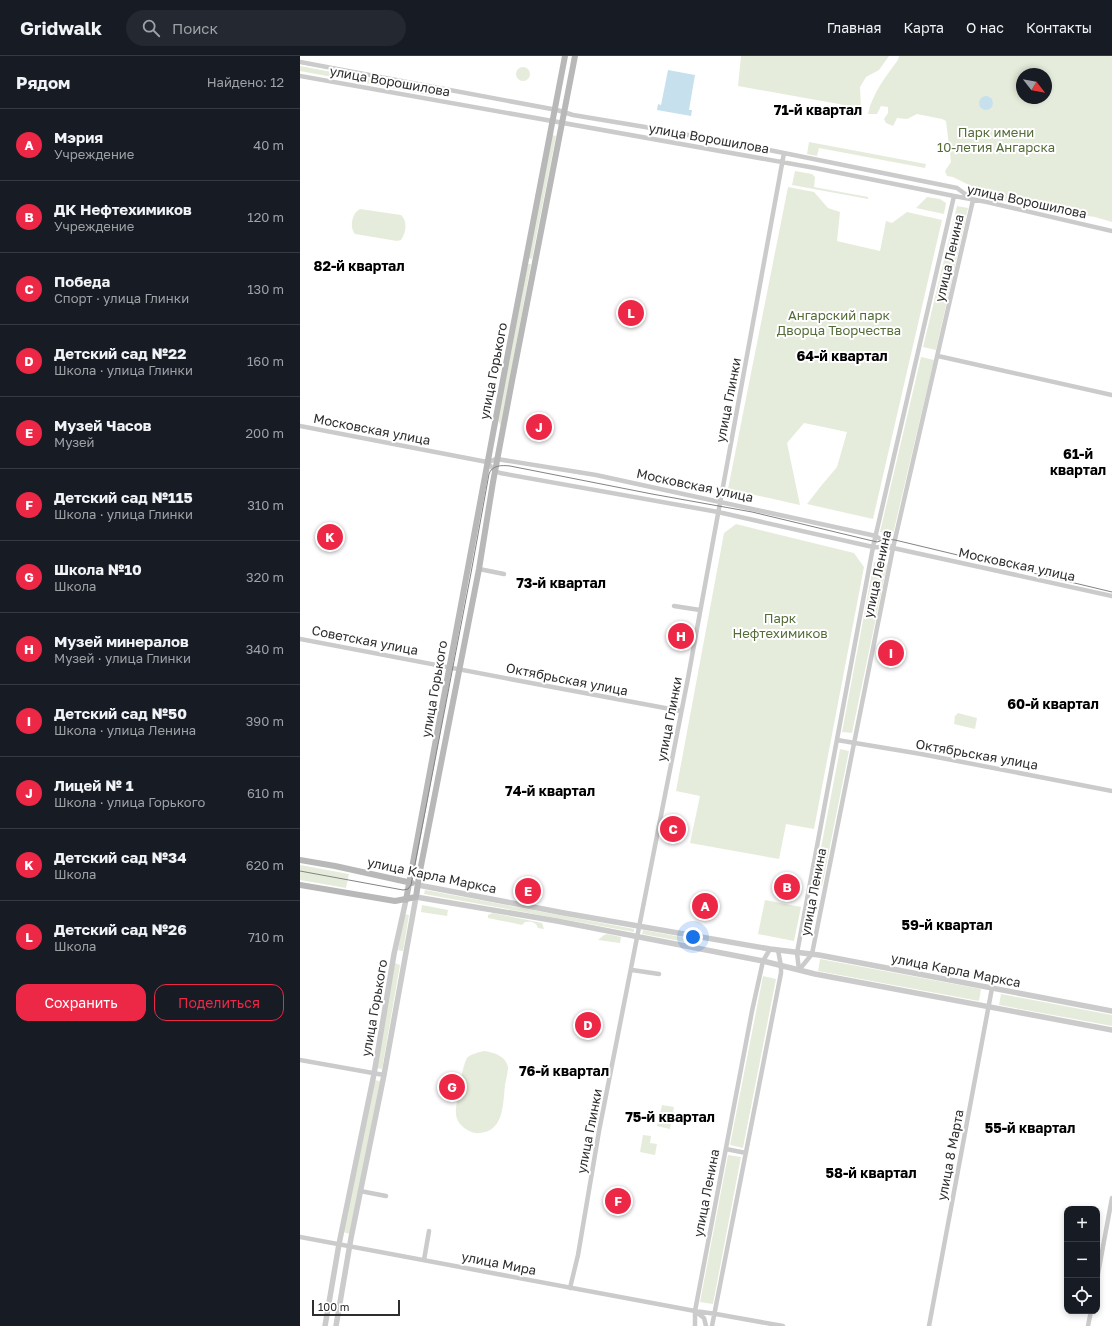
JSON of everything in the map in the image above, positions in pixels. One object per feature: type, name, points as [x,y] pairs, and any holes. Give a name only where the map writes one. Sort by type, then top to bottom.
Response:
[{"type":"main road","name":"улица Горького","points":[[406,900],[487,462],[565,56]]},
{"type":"main road","name":"улица Горького","points":[[416,897],[479,569],[497,459],[575,56]]},
{"type":"main road","name":"улица Карла Маркса","points":[[300,860],[418,885]]},
{"type":"main road","name":"улица Карла Маркса","points":[[300,885],[395,901],[416,897]]},
{"type":"street","name":"улица Ворошилова","points":[[300,62],[555,110],[573,115],[784,153],[957,188]]},
{"type":"street","name":"улица Ворошилова","points":[[300,76],[783,163],[987,202],[1112,231]]},
{"type":"street","name":"улица Глинки","points":[[570,1288],[578,1255],[601,1124],[681,711],[784,153]]},
{"type":"street","name":"улица Ленина","points":[[799,970],[812,954],[893,548],[974,200],[957,188]]},
{"type":"street","name":"улица Ленина","points":[[796,953],[823,820],[873,547],[954,196]]},
{"type":"street","points":[[938,356],[1112,395]]},
{"type":"street","name":"Московская улица","points":[[300,426],[487,462],[497,459],[596,475],[876,536],[893,548]]},
{"type":"street","points":[[487,462],[495,471]]},
{"type":"street","name":"Московская улица","points":[[495,471],[718,512],[873,547],[893,548],[1112,596]]},
{"type":"street","points":[[479,569],[504,574]]},
{"type":"street","points":[[674,606],[700,610]]},
{"type":"street","name":"Советская улица","points":[[300,639],[450,668]]},
{"type":"street","name":"Октябрьская улица","points":[[450,668],[681,711]]},
{"type":"street","name":"Октябрьская улица","points":[[837,740],[921,754],[1112,791]]},
{"type":"street","name":"улица Карла Маркса","points":[[418,885],[770,949],[812,954],[1112,1011]]},
{"type":"street","name":"улица Карла Маркса","points":[[416,897],[533,917],[1112,1030]]},
{"type":"street","name":"улица Горького","points":[[336,1326],[360,1191],[384,1076],[416,897]]},
{"type":"street","name":"улица Горького","points":[[325,1326],[339,1244],[374,1074],[394,954],[406,900]]},
{"type":"street","name":"улица Ленина","points":[[695,1326],[695,1311],[763,961],[770,949]]},
{"type":"street","points":[[712,1326],[716,1314],[781,973],[778,950]]},
{"type":"street","points":[[796,953],[799,970]]},
{"type":"street","points":[[394,954],[405,956]]},
{"type":"street","points":[[632,970],[659,974]]},
{"type":"street","name":"улица 8 Марта","points":[[929,1326],[992,988]]},
{"type":"street","points":[[300,1060],[384,1076]]},
{"type":"street","points":[[726,1149],[746,1153]]},
{"type":"street","points":[[360,1191],[386,1196]]},
{"type":"street","points":[[1097,1278],[1110,1223],[1112,1198]]},
{"type":"street","points":[[424,1260],[429,1231]]},
{"type":"street","name":"улица Мира","points":[[300,1237],[782,1326]]},
{"type":"street","points":[[695,1311],[704,1318],[706,1326]]},
{"type":"street","points":[[1088,1326],[1090,1314]]},
{"type":"green space","points":[[741,56],[889,56],[879,70],[866,77],[860,87],[861,108],[738,86]]},
{"type":"green space","name":"Парк имени 10-летия Ангарска","points":[[899,56],[1112,56],[1112,222],[1082,215],[1074,212],[1068,207],[1049,207],[1010,202],[1000,199],[1000,196],[997,199],[953,177],[947,176],[945,171],[951,162],[946,121],[917,114],[907,119],[897,118],[893,126],[886,123],[884,119],[888,113],[888,107],[881,106],[877,114],[868,114],[876,92],[898,60]]},
{"type":"green space","points":[[300,66],[435,91],[434,96],[300,71]]},
{"type":"green space","points":[[523,67],[528,69],[530,74],[528,79],[523,81],[518,79],[516,74],[518,69]]},
{"type":"green space","points":[[552,135],[556,136],[532,259],[528,258]]},
{"type":"green space","points":[[809,142],[926,164],[925,168],[819,148],[817,156],[807,154]]},
{"type":"green space","points":[[795,171],[812,174],[815,177],[814,187],[868,197],[868,199],[792,185]]},
{"type":"green space","name":"Ангарский парк Дворца Творчества","points":[[788,187],[814,192],[828,208],[840,212],[837,241],[880,251],[886,221],[892,223],[907,212],[942,220],[873,519],[807,504],[837,467],[847,432],[804,423],[787,443],[800,505],[728,489]]},
{"type":"green space","points":[[927,197],[940,199],[946,203],[944,214],[916,208]]},
{"type":"green space","points":[[957,206],[968,208],[936,350],[923,347]]},
{"type":"green space","points":[[360,209],[401,215],[405,220],[406,227],[401,240],[397,241],[355,234],[352,228],[352,220],[357,211]]},
{"type":"green space","points":[[528,264],[531,264],[501,426],[498,420]]},
{"type":"green space","points":[[921,357],[934,360],[893,534],[880,532]]},
{"type":"green space","name":"Парк Нефтехимиков","points":[[736,524],[854,553],[864,567],[814,829],[786,824],[779,859],[690,843],[700,796],[676,791],[724,533]]},
{"type":"green space","points":[[874,562],[887,565],[852,733],[842,732]]},
{"type":"green space","points":[[958,713],[977,718],[975,729],[954,724],[955,716]]},
{"type":"green space","points":[[840,749],[849,751],[822,886],[814,884]]},
{"type":"green space","points":[[300,865],[349,874],[346,888],[300,880]]},
{"type":"green space","points":[[425,890],[634,929],[634,932],[424,894]]},
{"type":"green space","points":[[765,900],[801,907],[794,941],[758,934]]},
{"type":"green space","points":[[422,905],[448,910],[447,916],[421,912]]},
{"type":"green space","points":[[493,913],[542,923],[544,929],[538,928],[535,923],[531,922],[525,922],[522,925],[488,918],[488,915]]},
{"type":"green space","points":[[404,914],[409,915],[403,951],[398,950]]},
{"type":"green space","points":[[643,930],[698,940],[697,944],[642,934]]},
{"type":"green space","points":[[607,934],[621,937],[620,943],[598,940]]},
{"type":"green space","points":[[820,959],[981,989],[979,1001],[818,971]]},
{"type":"green space","points":[[395,963],[400,965],[382,1069],[376,1068]]},
{"type":"green space","points":[[763,976],[776,979],[743,1148],[730,1145]]},
{"type":"green space","points":[[1001,994],[1112,1015],[1112,1026],[999,1005]]},
{"type":"green space","points":[[484,1051],[491,1052],[502,1057],[507,1063],[508,1069],[503,1108],[498,1122],[488,1131],[475,1133],[461,1125],[456,1117],[456,1110],[461,1076],[465,1062],[467,1058],[473,1054]]},
{"type":"green space","points":[[374,1080],[380,1081],[350,1234],[343,1232]]},
{"type":"green space","points":[[662,1105],[674,1107],[670,1129],[657,1126]]},
{"type":"green space","points":[[643,1135],[651,1136],[650,1143],[657,1144],[655,1155],[640,1152]]},
{"type":"green space","points":[[728,1155],[741,1157],[713,1304],[700,1302]]},
{"type":"water","points":[[668,70],[695,75],[689,110],[692,110],[691,116],[657,110],[658,104],[661,105]]},
{"type":"water","points":[[983,96],[989,96],[993,100],[993,106],[989,110],[983,110],[979,106],[979,100]]},
{"type":"tram line","points":[[300,871],[403,890],[408,889],[411,885],[489,474],[495,467],[510,466],[752,512],[877,542],[886,539],[895,540],[1112,592]]},
{"type":"place","name":"Детский сад №26","points":[[631,313]]},
{"type":"place","name":"Лицей № 1","points":[[539,427]]},
{"type":"place","name":"Детский сад №34","points":[[330,537]]},
{"type":"place","name":"Музей минералов","points":[[681,636]]},
{"type":"place","name":"Детский сад №50","points":[[891,653]]},
{"type":"place","name":"Победа","points":[[673,829]]},
{"type":"place","name":"ДК Нефтехимиков","points":[[787,887]]},
{"type":"place","name":"Музей Часов","points":[[528,891]]},
{"type":"place","name":"Мэрия","points":[[705,906]]},
{"type":"place","name":"Детский сад №22","points":[[588,1025]]},
{"type":"place","name":"Школа №10","points":[[452,1087]]},
{"type":"place","name":"Детский сад №115","points":[[618,1201]]},
{"type":"district","name":"71-й квартал","points":[[818,110]]},
{"type":"district","name":"82-й квартал","points":[[359,266]]},
{"type":"district","name":"64-й квартал","points":[[842,356]]},
{"type":"district","name":"61-й квартал","points":[[1078,462]]},
{"type":"district","name":"73-й квартал","points":[[561,583]]},
{"type":"district","name":"60-й квартал","points":[[1053,704]]},
{"type":"district","name":"74-й квартал","points":[[550,791]]},
{"type":"district","name":"59-й квартал","points":[[947,925]]},
{"type":"district","name":"76-й квартал","points":[[564,1071]]},
{"type":"district","name":"75-й квартал","points":[[670,1117]]},
{"type":"district","name":"55-й квартал","points":[[1030,1128]]},
{"type":"district","name":"58-й квартал","points":[[871,1173]]}]
